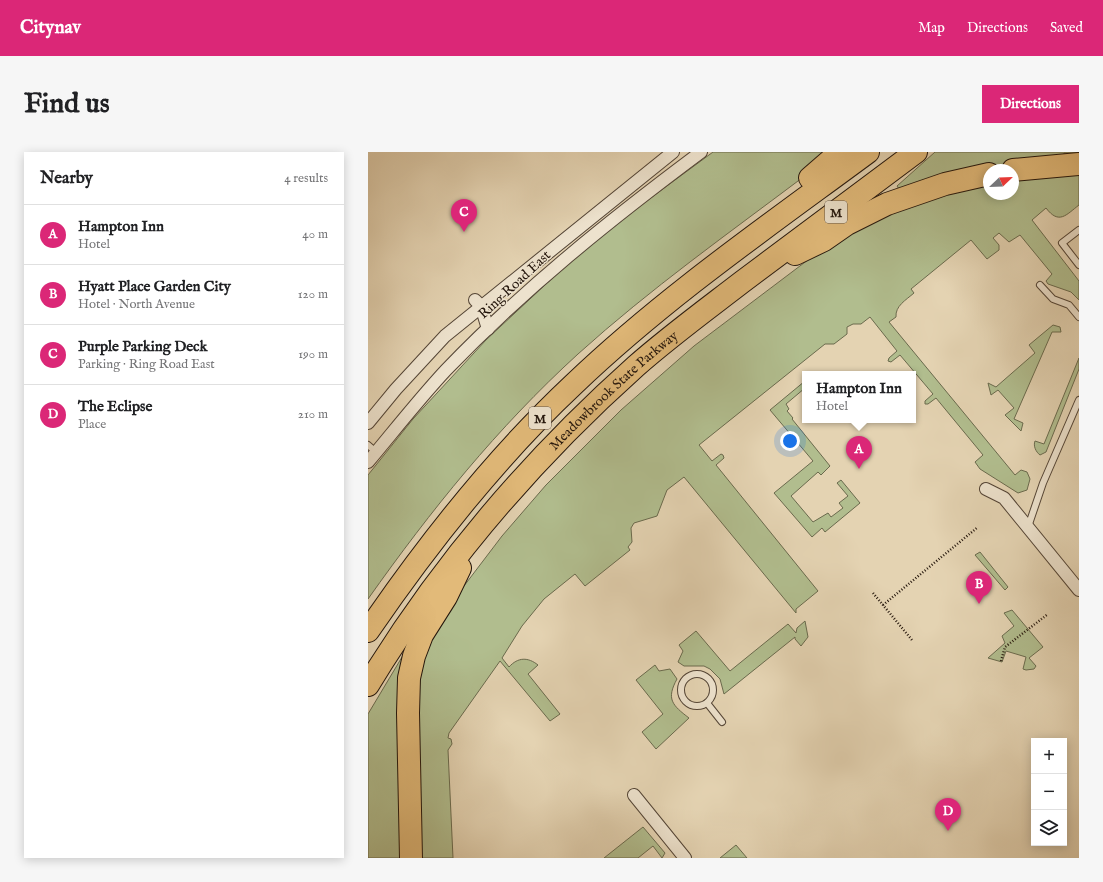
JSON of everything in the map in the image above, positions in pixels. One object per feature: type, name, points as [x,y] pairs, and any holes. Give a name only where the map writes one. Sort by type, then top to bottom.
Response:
[{"type":"highway","points":[[749,241],[799,186],[840,152]]},
{"type":"highway","name":"Meadowbrook State Parkway","points":[[368,631],[438,533],[486,475],[573,384],[630,334],[749,241],[868,152]]},
{"type":"highway","name":"Meadowbrook State Parkway","points":[[368,685],[417,610],[479,528],[545,453],[600,399],[676,333],[916,152]]},
{"type":"highway","points":[[1019,169],[1079,164]]},
{"type":"highway","points":[[755,272],[824,240],[852,221],[887,204],[928,190],[983,176]]},
{"type":"highway","points":[[411,858],[407,701],[411,667],[422,635],[446,597],[479,528]]},
{"type":"street","name":"Ring Road East","points":[[368,462],[372,448],[488,329],[576,248],[701,152]]},
{"type":"street","name":"Ring Road East","points":[[368,423],[432,349],[478,303],[671,153]]},
{"type":"street","points":[[478,303],[488,329]]},
{"type":"street","points":[[986,489],[1004,498],[1079,590]]},
{"type":"street","points":[[634,795],[685,858]]},
{"type":"lane","points":[[1079,230],[1062,242],[1079,265]]},
{"type":"lane","points":[[1040,285],[1053,299],[1069,304],[1079,317]]},
{"type":"lane","points":[[1028,527],[1043,483],[1079,400]]},
{"type":"lane","points":[[698,674],[708,678],[713,688],[713,693],[707,702],[697,706],[692,705],[684,699],[681,685],[687,677],[698,674]]},
{"type":"lane","points":[[707,702],[722,722]]},
{"type":"path","points":[[883,605],[978,527]]},
{"type":"path","points":[[873,593],[912,640]]},
{"type":"path","points":[[1001,661],[1005,647],[1048,614]]},
{"type":"green space","points":[[713,152],[833,152],[806,175],[633,307],[605,330],[548,382],[466,471],[416,534],[368,599],[368,475],[413,419],[486,340],[575,257],[618,222]]},
{"type":"green space","points":[[935,152],[1079,152],[1079,154],[1064,153],[1064,157],[1007,164],[983,164],[983,168],[901,192],[897,186]]},
{"type":"green space","points":[[1079,170],[1079,205],[1062,217],[1055,216],[1046,208],[1032,220],[1079,281],[1079,300],[1071,292],[1048,284],[1046,281],[1052,274],[1020,235],[1009,242],[999,233],[993,238],[999,245],[999,250],[987,259],[971,240],[911,289],[914,293],[899,306],[896,317],[889,322],[1015,475],[1021,470],[1027,472],[1030,479],[1027,490],[1018,493],[980,469],[975,462],[983,455],[936,398],[928,404],[925,404],[925,401],[933,394],[916,374],[916,371],[914,371],[900,355],[891,362],[888,361],[889,358],[897,351],[870,317],[861,324],[853,324],[847,327],[847,334],[834,344],[825,344],[699,445],[712,461],[721,454],[723,455],[724,458],[716,465],[818,591],[796,609],[796,613],[684,477],[667,490],[657,516],[634,523],[631,528],[632,542],[628,547],[630,550],[585,586],[575,574],[544,599],[522,626],[502,658],[509,667],[516,661],[523,659],[527,659],[538,665],[528,674],[560,714],[550,721],[500,661],[449,733],[448,738],[451,739],[452,744],[448,750],[453,858],[421,858],[418,664],[448,607],[502,536],[546,485],[621,410],[694,346],[837,238],[866,220],[983,183],[983,200],[1019,200],[1019,176]]},
{"type":"green space","points":[[1053,325],[1060,327],[1061,332],[1052,332],[1014,419],[1023,423],[1021,431],[1005,415],[1014,408],[998,390],[991,395],[988,383],[996,387],[1035,353],[1029,345]]},
{"type":"green space","points":[[1079,358],[1079,369],[1046,452],[1040,455],[1035,449],[1035,441],[1044,444]]},
{"type":"green space","points":[[802,383],[802,391],[786,404],[789,409],[787,411],[830,466],[821,475],[818,472],[791,496],[813,522],[828,513],[831,517],[843,508],[839,503],[848,496],[837,483],[841,480],[860,503],[825,532],[822,528],[812,537],[774,493],[813,461],[770,410]]},
{"type":"green space","points":[[980,552],[1008,587],[1005,590],[975,555]]},
{"type":"green space","points":[[1012,610],[1043,647],[1029,658],[1036,666],[1034,669],[1023,669],[1026,657],[1006,651],[1002,662],[988,658],[1005,643],[1002,636],[1014,626],[1004,613]]},
{"type":"green space","points":[[805,621],[808,637],[801,646],[795,637],[724,694],[720,679],[710,669],[704,666],[684,666],[678,662],[683,651],[679,645],[696,631],[730,671],[788,624],[796,633],[797,628]]},
{"type":"green space","points":[[405,652],[407,858],[368,858],[368,714]]},
{"type":"green space","points":[[655,665],[659,671],[670,669],[677,679],[672,692],[672,701],[678,709],[689,718],[656,749],[642,732],[663,714],[636,680]]},
{"type":"green space","points":[[643,827],[665,853],[662,858],[653,846],[638,858],[604,858]]},
{"type":"green space","points":[[736,845],[747,858],[720,858]]},
{"type":"place","name":"Purple Parking Deck","points":[[464,232]]},
{"type":"place","name":"Hampton Inn","points":[[859,469]]},
{"type":"place","name":"Hyatt Place Garden City","points":[[979,604]]},
{"type":"place","name":"The Eclipse","points":[[948,831]]}]
